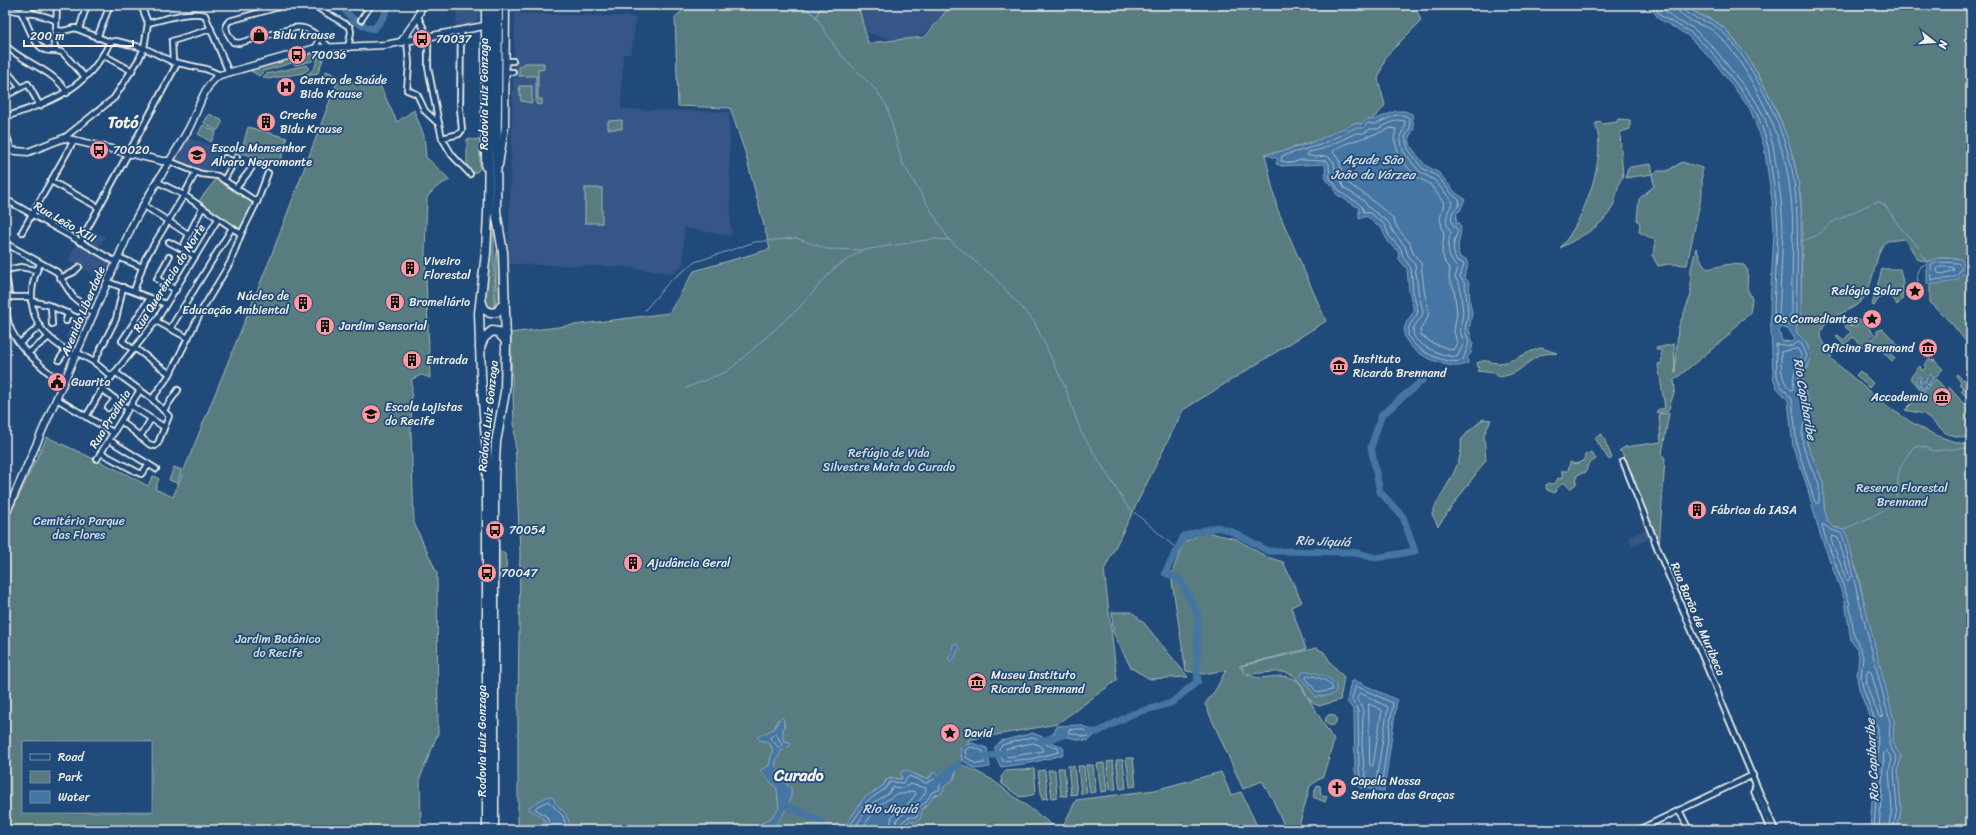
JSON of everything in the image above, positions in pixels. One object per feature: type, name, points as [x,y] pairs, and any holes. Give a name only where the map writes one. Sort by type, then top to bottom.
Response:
[{"type":"highway","name":"Rodovia Luiz Gonzaga","points":[[487,830],[487,453],[479,313],[486,253],[488,213],[491,5]]},
{"type":"highway","name":"Rodovia Luiz Gonzaga","points":[[494,830],[494,479],[496,442],[505,392],[506,341],[503,252],[496,212],[498,5]]},
{"type":"highway","points":[[480,295],[484,309],[490,313],[497,312],[504,304],[505,298]]},
{"type":"highway","points":[[480,347],[484,338],[492,331],[498,332],[506,341]]},
{"type":"main road","points":[[404,41],[418,17],[422,5]]},
{"type":"main road","points":[[485,5],[485,158],[488,213]]},
{"type":"main road","points":[[496,176],[504,139],[506,5]]},
{"type":"main road","points":[[220,75],[316,48],[369,47],[484,26]]},
{"type":"main road","name":"Avenida Liberdade","points":[[5,516],[117,260],[143,205],[156,180],[188,131],[207,89],[213,80],[220,75]]},
{"type":"main road","points":[[8,151],[21,152],[37,150],[64,138],[129,154],[162,161],[169,161]]},
{"type":"street","points":[[21,12],[36,5]]},
{"type":"street","points":[[56,50],[53,40],[56,30],[57,5]]},
{"type":"street","points":[[79,29],[87,5]]},
{"type":"street","points":[[97,38],[110,5]]},
{"type":"street","points":[[64,138],[114,98],[132,71],[144,48],[148,23],[141,5]]},
{"type":"street","points":[[286,5],[227,22],[227,32],[235,43],[299,27],[309,29],[329,48]]},
{"type":"street","points":[[313,5],[350,27],[351,32],[348,48]]},
{"type":"street","points":[[361,20],[371,5]]},
{"type":"street","points":[[5,8],[50,17],[56,21]]},
{"type":"street","points":[[21,12],[38,45],[48,51],[56,50],[63,53],[85,77]]},
{"type":"street","points":[[148,23],[165,20],[176,16],[205,15],[229,73]]},
{"type":"street","points":[[418,17],[428,37],[428,67],[442,138],[452,155],[470,174]]},
{"type":"street","points":[[56,30],[67,30],[73,28],[79,29],[97,38],[110,42],[114,40],[144,48],[175,63],[206,69],[220,75]]},
{"type":"street","points":[[80,242],[98,207],[129,154],[175,63],[172,41],[211,29]]},
{"type":"street","points":[[442,138],[462,132],[461,31]]},
{"type":"street","points":[[316,48],[319,37]]},
{"type":"street","points":[[404,41],[409,64],[407,90],[417,94],[425,111],[439,124]]},
{"type":"street","points":[[5,117],[40,106],[67,93],[85,77],[103,55],[110,42]]},
{"type":"street","points":[[5,45],[24,60],[58,80],[67,93]]},
{"type":"street","points":[[103,55],[132,71]]},
{"type":"street","points":[[505,61],[513,61]]},
{"type":"street","points":[[5,69],[20,87]]},
{"type":"street","points":[[505,72],[513,72]]},
{"type":"street","points":[[5,96],[20,87],[29,85],[40,106]]},
{"type":"street","points":[[5,131],[8,151]]},
{"type":"street","points":[[22,232],[74,140]]},
{"type":"street","points":[[224,180],[237,157]]},
{"type":"street","points":[[225,158],[234,162]]},
{"type":"street","points":[[169,161],[205,175],[218,176],[257,202]]},
{"type":"street","points":[[236,188],[251,169]]},
{"type":"street","points":[[134,291],[142,267],[196,172]]},
{"type":"street","points":[[152,399],[170,374],[205,304],[230,263],[240,234],[257,202],[268,173]]},
{"type":"street","points":[[156,180],[184,195],[240,234]]},
{"type":"street","points":[[51,181],[98,207]]},
{"type":"street","name":"Rua Leão XIII","points":[[5,199],[80,242],[117,260],[142,267]]},
{"type":"street","points":[[143,205],[167,222],[188,234]]},
{"type":"street","points":[[182,249],[202,208]]},
{"type":"street","name":"Rua Querência do Norte","points":[[86,417],[102,389],[156,321],[218,219]]},
{"type":"street","points":[[170,329],[232,228]]},
{"type":"street","points":[[169,242],[195,256]]},
{"type":"street","points":[[5,243],[40,264],[50,267],[60,278],[72,297],[85,309],[94,314]]},
{"type":"street","points":[[169,257],[157,279],[176,290]]},
{"type":"street","points":[[40,264],[36,270],[31,299],[34,316],[40,326],[49,338],[66,350],[94,362],[112,377]]},
{"type":"street","points":[[5,270],[21,267],[36,270]]},
{"type":"street","points":[[60,278],[74,272],[79,267]]},
{"type":"street","points":[[5,276],[10,297],[7,315],[14,337],[28,353],[63,385]]},
{"type":"street","points":[[108,282],[166,304]]},
{"type":"street","points":[[94,362],[116,319],[123,287]]},
{"type":"street","points":[[10,297],[31,299],[80,319]]},
{"type":"street","points":[[150,298],[123,338],[122,342],[135,349],[170,374]]},
{"type":"street","points":[[51,306],[52,324]]},
{"type":"street","points":[[72,337],[85,309]]},
{"type":"street","points":[[66,321],[68,314]]},
{"type":"street","points":[[156,321],[188,338]]},
{"type":"street","points":[[20,343],[40,326]]},
{"type":"street","points":[[28,353],[49,338]]},
{"type":"street","points":[[60,360],[66,350]]},
{"type":"street","points":[[115,372],[152,399],[169,416],[157,445],[153,446],[121,421]]},
{"type":"street","points":[[102,389],[115,399],[164,427]]},
{"type":"street","name":"Rua Pradinia","points":[[97,459],[140,390]]},
{"type":"street","points":[[164,410],[178,390]]},
{"type":"street","points":[[57,399],[114,433]]},
{"type":"street","points":[[108,408],[115,399]]},
{"type":"street","points":[[140,436],[151,419]]},
{"type":"street","points":[[109,440],[156,469]]},
{"type":"street","points":[[100,453],[138,474],[142,474],[149,465]]},
{"type":"street","name":"Rua Barão de Muribeca","points":[[1623,461],[1661,557],[1775,830]]},
{"type":"street","points":[[1638,830],[1753,775]]},
{"type":"street","name":"Rua Barão de Muribeca","points":[[1756,784],[1754,791],[1770,830]]},
{"type":"street","points":[[1679,810],[1689,830]]},
{"type":"shaded area","points":[[809,5],[966,5],[908,44],[860,31]]},
{"type":"shaded area","points":[[478,7],[478,19],[474,24],[456,29],[457,8]]},
{"type":"shaded area","points":[[515,13],[636,17],[631,54],[623,54],[621,109],[729,112],[731,236],[684,228],[683,265],[673,274],[629,267],[508,264]]},
{"type":"shaded area","name":"Escola Monsenhor Alvaro Negromonte","points":[[188,137],[220,149],[213,173],[207,174],[172,160]]},
{"type":"shaded area","points":[[89,228],[105,237],[98,249],[83,240]]},
{"type":"shaded area","points":[[77,243],[112,263],[104,280],[68,260]]},
{"type":"shaded area","points":[[1647,529],[1650,538],[1632,547],[1628,538]]},
{"type":"green space","name":"Refúgio de Vida Silvestre Mata do Curado","points":[[690,5],[803,5],[816,17],[819,10],[825,5],[858,5],[868,43],[925,37],[946,11],[953,5],[1415,5],[1421,21],[1386,56],[1378,79],[1385,105],[1372,119],[1364,123],[1354,123],[1347,128],[1339,130],[1319,141],[1307,143],[1283,151],[1265,154],[1277,208],[1326,321],[1183,410],[1104,570],[1117,680],[1057,724],[968,740],[969,744],[960,747],[962,760],[944,777],[938,776],[936,773],[926,779],[912,773],[901,775],[902,779],[892,778],[886,780],[883,786],[864,798],[843,830],[772,830],[786,807],[792,791],[781,779],[775,764],[778,754],[788,742],[784,741],[782,735],[785,723],[778,719],[774,729],[760,740],[766,741],[773,749],[769,766],[761,770],[777,789],[779,808],[770,819],[749,830],[518,830],[520,551],[510,333],[669,313],[694,271],[770,249],[745,152],[730,108],[678,106],[675,17]]},
{"type":"green space","name":"Reserva Florestal Brennand","points":[[1685,5],[1971,5],[1971,348],[1953,325],[1930,302],[1930,285],[1958,279],[1958,258],[1938,258],[1927,262],[1917,259],[1904,239],[1888,241],[1883,245],[1866,294],[1862,300],[1852,308],[1829,320],[1822,330],[1821,337],[1824,343],[1834,353],[1830,358],[1895,412],[1931,433],[1971,445],[1971,830],[1897,830],[1901,809],[1898,770],[1901,757],[1893,744],[1894,721],[1875,652],[1857,570],[1839,528],[1833,527],[1828,522],[1824,507],[1823,482],[1807,444],[1808,400],[1802,384],[1803,376],[1810,362],[1809,350],[1806,342],[1797,333],[1796,328],[1801,313],[1802,212],[1798,179],[1793,159],[1780,119],[1751,62],[1739,45],[1722,26]]},
{"type":"green space","points":[[313,51],[316,52],[316,55],[312,61],[296,65],[292,63],[264,71],[259,76],[251,71],[253,69]]},
{"type":"green space","points":[[326,51],[318,73],[306,75],[314,69],[320,52]]},
{"type":"green space","points":[[523,63],[544,63],[544,69],[538,70],[538,99],[542,99],[542,105],[536,104],[536,76],[519,76],[519,66],[523,66]]},
{"type":"green space","points":[[307,65],[309,69],[303,73],[268,79],[263,77],[266,74]]},
{"type":"green space","points":[[326,71],[338,76],[336,83],[323,78]]},
{"type":"green space","name":"Jardim Botânico do Recife","points":[[377,79],[397,122],[414,110],[424,136],[426,157],[450,180],[437,187],[427,198],[425,251],[430,378],[422,375],[412,379],[411,432],[414,523],[437,573],[438,733],[420,778],[421,830],[5,830],[5,525],[47,437],[124,473],[148,486],[152,477],[155,476],[159,479],[155,489],[173,497],[270,259],[337,82]]},
{"type":"green space","points":[[519,86],[532,86],[532,103],[521,101]]},
{"type":"green space","points":[[209,114],[223,121],[217,131],[204,123]]},
{"type":"green space","points":[[1618,119],[1630,120],[1630,129],[1621,132],[1620,135],[1623,177],[1619,183],[1613,206],[1609,214],[1597,226],[1560,248],[1577,223],[1591,189],[1599,154],[1595,124],[1600,121],[1602,124],[1617,122]]},
{"type":"green space","points":[[622,120],[622,129],[608,129],[608,121]]},
{"type":"green space","points":[[203,125],[216,132],[211,142],[198,134]]},
{"type":"green space","points":[[248,127],[287,138],[280,164],[241,153]]},
{"type":"green space","points":[[467,139],[480,140],[480,168],[477,172],[470,173],[467,170]]},
{"type":"green space","points":[[1682,162],[1702,168],[1702,193],[1687,265],[1669,264],[1658,266],[1652,255],[1655,250],[1655,240],[1639,232],[1640,224],[1637,220],[1639,199],[1654,186],[1652,174],[1625,178],[1630,167],[1651,164],[1653,174],[1658,171],[1667,171]]},
{"type":"green space","points":[[217,178],[253,203],[239,231],[198,202]]},
{"type":"green space","points":[[585,188],[602,188],[602,223],[585,223]]},
{"type":"green space","points":[[494,208],[494,309],[486,306],[483,293],[490,211]]},
{"type":"green space","points":[[499,239],[501,283],[498,300],[495,307],[496,258]]},
{"type":"green space","points":[[1696,248],[1707,269],[1730,264],[1744,265],[1748,271],[1747,288],[1752,299],[1750,314],[1740,321],[1728,336],[1674,380],[1675,390],[1668,411],[1657,413],[1657,410],[1665,408],[1658,364],[1662,363],[1661,350],[1656,350],[1656,348],[1674,344],[1675,373],[1678,328],[1691,295],[1691,269]]},
{"type":"green space","points":[[1882,269],[1900,269],[1903,283],[1902,299],[1897,305],[1892,298],[1885,296],[1879,298],[1874,306],[1872,305]]},
{"type":"green space","points":[[1858,319],[1874,334],[1862,347],[1853,337],[1844,345],[1836,337],[1838,335],[1844,340],[1851,332],[1845,327],[1846,325],[1857,326]]},
{"type":"green space","points":[[1883,329],[1899,346],[1891,354],[1895,359],[1892,361],[1871,340],[1877,335],[1877,331]]},
{"type":"green space","points":[[1541,348],[1557,353],[1541,355],[1530,361],[1518,371],[1507,376],[1499,377],[1494,373],[1477,371],[1479,369],[1477,363],[1485,361],[1498,363],[1509,361]]},
{"type":"green space","points":[[1929,359],[1932,361],[1934,360],[1943,369],[1922,391],[1910,378],[1920,366],[1922,371],[1926,367],[1924,365]]},
{"type":"green space","points":[[1860,371],[1873,383],[1869,388],[1856,375]]},
{"type":"green space","points":[[1971,373],[1971,402],[1961,391],[1964,388],[1959,384],[1961,382],[1956,376],[1957,374],[1963,380]]},
{"type":"green space","points":[[1936,379],[1946,390],[1949,387],[1964,404],[1966,403],[1971,408],[1969,439],[1947,434],[1924,414],[1905,410]]},
{"type":"green space","points":[[1669,413],[1662,454],[1665,459],[1659,547],[1622,452],[1619,451],[1625,447],[1661,442],[1659,414]]},
{"type":"green space","points":[[1483,419],[1491,420],[1484,435],[1486,460],[1438,526],[1432,514],[1456,469],[1461,450],[1461,440]]},
{"type":"green space","points":[[1602,434],[1612,458],[1609,460],[1595,438]]},
{"type":"green space","points":[[1591,452],[1596,459],[1588,464],[1586,472],[1577,475],[1576,484],[1570,489],[1564,482],[1556,489],[1555,493],[1547,490],[1546,485],[1548,483],[1554,483],[1558,478],[1562,479],[1562,471],[1568,471],[1570,462],[1575,464],[1584,461],[1585,455]]},
{"type":"green space","points":[[174,467],[182,470],[177,483],[169,480]]},
{"type":"green space","points":[[1206,532],[1236,539],[1267,557],[1283,562],[1302,602],[1291,607],[1306,649],[1239,666],[1245,673],[1241,666],[1316,648],[1324,652],[1331,663],[1344,677],[1340,700],[1319,706],[1310,700],[1302,688],[1334,741],[1323,776],[1310,786],[1298,830],[1286,830],[1272,798],[1262,781],[1243,789],[1205,704],[1216,689],[1226,670],[1204,674],[1186,671],[1171,575],[1184,542]],"holes":[[[1283,672],[1293,676],[1298,681],[1284,676],[1259,678],[1247,674]]]},
{"type":"green space","points":[[496,548],[505,554],[506,562],[505,572],[497,579]]},
{"type":"green space","points":[[1112,612],[1132,612],[1144,623],[1188,677],[1150,679],[1131,668],[1113,632]]},
{"type":"green space","points":[[1331,714],[1335,716],[1337,720],[1335,724],[1331,726],[1327,724],[1325,720],[1327,716]]},
{"type":"green space","points":[[1126,758],[1133,758],[1136,786],[1130,787]]},
{"type":"green space","points":[[1116,760],[1123,760],[1126,788],[1120,789]]},
{"type":"green space","points":[[1113,761],[1116,789],[1110,790],[1107,762]]},
{"type":"green space","points":[[1104,763],[1107,791],[1101,792],[1097,764]]},
{"type":"green space","points":[[961,764],[991,779],[1059,830],[903,830],[906,827],[905,824],[911,820],[914,822],[934,795],[940,794],[945,786],[953,780],[958,767]]},
{"type":"green space","points":[[1086,765],[1093,765],[1096,792],[1090,793]]},
{"type":"green space","points":[[1068,766],[1074,766],[1077,794],[1071,795]]},
{"type":"green space","points":[[1078,766],[1084,766],[1087,793],[1081,794]]},
{"type":"green space","points":[[1058,768],[1064,768],[1067,796],[1061,796]]},
{"type":"green space","points":[[1034,769],[1036,791],[1033,795],[1020,797],[1002,784],[1001,777],[1006,771]]},
{"type":"green space","points":[[1045,770],[1048,798],[1042,799],[1038,771]]},
{"type":"green space","points":[[1048,770],[1055,770],[1057,797],[1052,798]]},
{"type":"green space","points":[[1221,772],[1231,795],[1241,792],[1259,830],[1061,830],[1076,800],[1155,790]]},
{"type":"green space","points":[[1317,785],[1320,786],[1321,795],[1327,797],[1325,802],[1313,797]]},
{"type":"water","points":[[803,5],[825,5],[819,10],[816,17]]},
{"type":"water","name":"Rio Capibaribe","points":[[1649,5],[1685,5],[1700,16],[1714,21],[1725,29],[1747,56],[1770,97],[1789,142],[1798,180],[1801,207],[1801,313],[1796,328],[1797,333],[1806,342],[1811,356],[1803,376],[1802,384],[1810,411],[1806,434],[1807,444],[1823,482],[1824,507],[1828,522],[1833,527],[1843,530],[1847,535],[1894,721],[1893,744],[1901,757],[1898,770],[1901,809],[1897,830],[1870,830],[1875,757],[1874,729],[1859,689],[1857,677],[1859,656],[1857,649],[1851,641],[1845,601],[1820,534],[1806,483],[1793,447],[1788,400],[1777,388],[1773,377],[1770,308],[1774,230],[1772,200],[1764,146],[1750,109],[1716,64],[1687,35],[1659,19]],"holes":[[[1782,327],[1789,330],[1795,339],[1792,342],[1782,341],[1779,331]]]},
{"type":"water","name":"Açude São João da Várzea","points":[[1396,111],[1405,111],[1412,114],[1414,129],[1409,137],[1411,147],[1425,165],[1439,173],[1456,193],[1465,199],[1460,211],[1457,212],[1456,225],[1459,222],[1461,226],[1458,252],[1460,258],[1466,259],[1467,263],[1467,270],[1464,276],[1469,283],[1472,313],[1469,330],[1473,343],[1471,353],[1467,358],[1468,363],[1460,366],[1439,363],[1423,356],[1406,340],[1404,333],[1405,327],[1414,311],[1409,291],[1407,269],[1399,259],[1398,251],[1390,244],[1381,227],[1376,225],[1367,216],[1359,219],[1359,208],[1336,194],[1334,186],[1326,181],[1325,164],[1282,166],[1276,164],[1278,159],[1265,154],[1302,146],[1348,127],[1354,123],[1361,124],[1367,119],[1374,120]]},
{"type":"water","points":[[1938,258],[1961,259],[1966,271],[1959,278],[1953,281],[1930,285],[1927,284],[1927,262]]},
{"type":"water","points":[[1931,374],[1933,376],[1932,380],[1923,389],[1921,384],[1919,385],[1915,381],[1919,375],[1921,377],[1919,382],[1926,382],[1926,379]]},
{"type":"water","points":[[953,644],[957,644],[960,648],[956,653],[956,657],[950,661],[948,658],[952,653]]},
{"type":"water","points":[[1307,671],[1329,678],[1336,684],[1336,691],[1332,695],[1316,697],[1300,677],[1303,672]]},
{"type":"water","points":[[1351,681],[1356,681],[1397,700],[1384,791],[1360,788],[1355,771],[1354,711],[1347,701]]},
{"type":"water","points":[[781,717],[784,721],[784,741],[790,742],[791,745],[781,751],[775,764],[781,778],[791,788],[790,800],[772,830],[749,830],[770,819],[779,808],[777,789],[760,770],[769,766],[773,749],[771,745],[757,737],[774,729]]},
{"type":"water","points":[[1080,725],[1098,732],[1088,741],[1067,737],[1051,737],[1048,740],[1064,749],[1062,755],[1031,763],[1001,767],[996,757],[995,747],[1001,741],[1033,733],[1045,738],[1054,733],[1057,726]]},
{"type":"water","points":[[972,743],[987,748],[990,767],[975,769],[962,760],[960,747]]},
{"type":"water","name":"Rio Jiquiá","points":[[958,763],[953,780],[945,786],[941,794],[934,795],[928,804],[923,808],[920,819],[915,822],[910,820],[905,824],[906,827],[903,830],[843,830],[864,798],[883,786],[888,779],[902,779],[901,772],[905,770],[927,779],[930,778],[933,772],[941,778],[950,774]]},
{"type":"water","points":[[548,796],[554,798],[555,803],[566,814],[572,830],[550,830],[543,818],[529,809],[530,806]]},
{"type":"waterway","points":[[155,5],[169,8],[174,5]]},
{"type":"waterway","points":[[342,5],[355,21],[374,29],[384,16],[389,5]]},
{"type":"waterway","points":[[816,17],[839,53],[876,90],[887,106],[902,162],[949,240],[993,276],[1034,321],[1065,387],[1081,432],[1127,506],[1177,549]]},
{"type":"waterway","points":[[1874,203],[1877,201],[1885,205],[1900,227],[1919,248]]},
{"type":"waterway","points":[[1801,241],[1814,237],[1831,223],[1870,204]]},
{"type":"waterway","points":[[645,310],[670,281],[695,262],[755,242],[796,238],[827,249],[863,250],[934,239],[949,240]]},
{"type":"waterway","points":[[686,388],[728,371],[799,308],[833,269],[861,251]]},
{"type":"waterway","points":[[1920,253],[1927,262]]},
{"type":"waterway","points":[[1964,263],[1971,261]]},
{"type":"waterway","points":[[1917,296],[1919,294],[1917,272],[1921,266],[1926,265]]},
{"type":"waterway","name":"Rio Jiquiá","points":[[1197,670],[1198,615],[1180,579],[1165,573],[1184,536],[1217,527],[1233,532],[1268,551],[1352,552],[1376,558],[1415,551],[1403,517],[1380,492],[1371,447],[1382,414],[1390,409],[1423,379]]},
{"type":"waterway","points":[[1843,530],[1882,511],[1895,500],[1898,493],[1900,469],[1906,457],[1915,446],[1925,447],[1933,451],[1964,448],[1971,450]]},
{"type":"waterway","name":"Rio Jiquiá","points":[[1089,732],[1098,732],[1132,714],[1171,703],[1198,681],[1197,673]]},
{"type":"waterway","name":"Rio Jiquiá","points":[[1041,741],[1063,735]]},
{"type":"waterway","name":"Rio Jiquiá","points":[[979,758],[1004,753]]},
{"type":"waterway","name":"Rio Jiquiá","points":[[936,783],[959,764]]},
{"type":"waterway","points":[[787,806],[820,821],[827,830]]},
{"type":"place","name":"Bidu krause","points":[[259,35]]},
{"type":"place","name":"70037","points":[[422,39]]},
{"type":"place","name":"70036","points":[[297,55]]},
{"type":"place","name":"Centro de Saúde Bido Krause","points":[[286,87]]},
{"type":"place","name":"Creche Bidu Krause","points":[[266,122]]},
{"type":"place","name":"70020","points":[[99,150]]},
{"type":"place","name":"Escola Monsenhor Alvaro Negromonte","points":[[197,155]]},
{"type":"place","name":"Viveiro Florestal","points":[[410,268]]},
{"type":"place","name":"Relógio Solar","points":[[1915,291]]},
{"type":"place","name":"Bromeliário","points":[[395,302]]},
{"type":"place","name":"Núcleo de Educação Ambiental","points":[[303,303]]},
{"type":"place","name":"Os Comediantes","points":[[1872,319]]},
{"type":"place","name":"Jardim Sensorial","points":[[325,326]]},
{"type":"place","name":"Oficina Brennand","points":[[1928,348]]},
{"type":"place","name":"Entrada","points":[[412,360]]},
{"type":"place","name":"Instituto Ricardo Brennand","points":[[1339,366]]},
{"type":"place","name":"Guarita","points":[[57,382]]},
{"type":"place","name":"Accademia","points":[[1942,397]]},
{"type":"place","name":"Escola Lojistas do Recife","points":[[371,414]]},
{"type":"place","name":"Fábrica da IASA","points":[[1697,510]]},
{"type":"place","name":"70054","points":[[495,530]]},
{"type":"place","name":"Ajudância Geral","points":[[633,563]]},
{"type":"place","name":"70047","points":[[487,573]]},
{"type":"place","name":"Museu Instituto Ricardo Brennand","points":[[977,682]]},
{"type":"place","name":"David","points":[[950,733]]},
{"type":"place","name":"Capela Nossa Senhora das Graças","points":[[1337,788]]},
{"type":"district","name":"Totó","points":[[123,122]]},
{"type":"district","name":"Curado","points":[[799,775]]},
{"type":"park label","name":"Cemitério Parque das Flores","points":[[79,528]]}]
